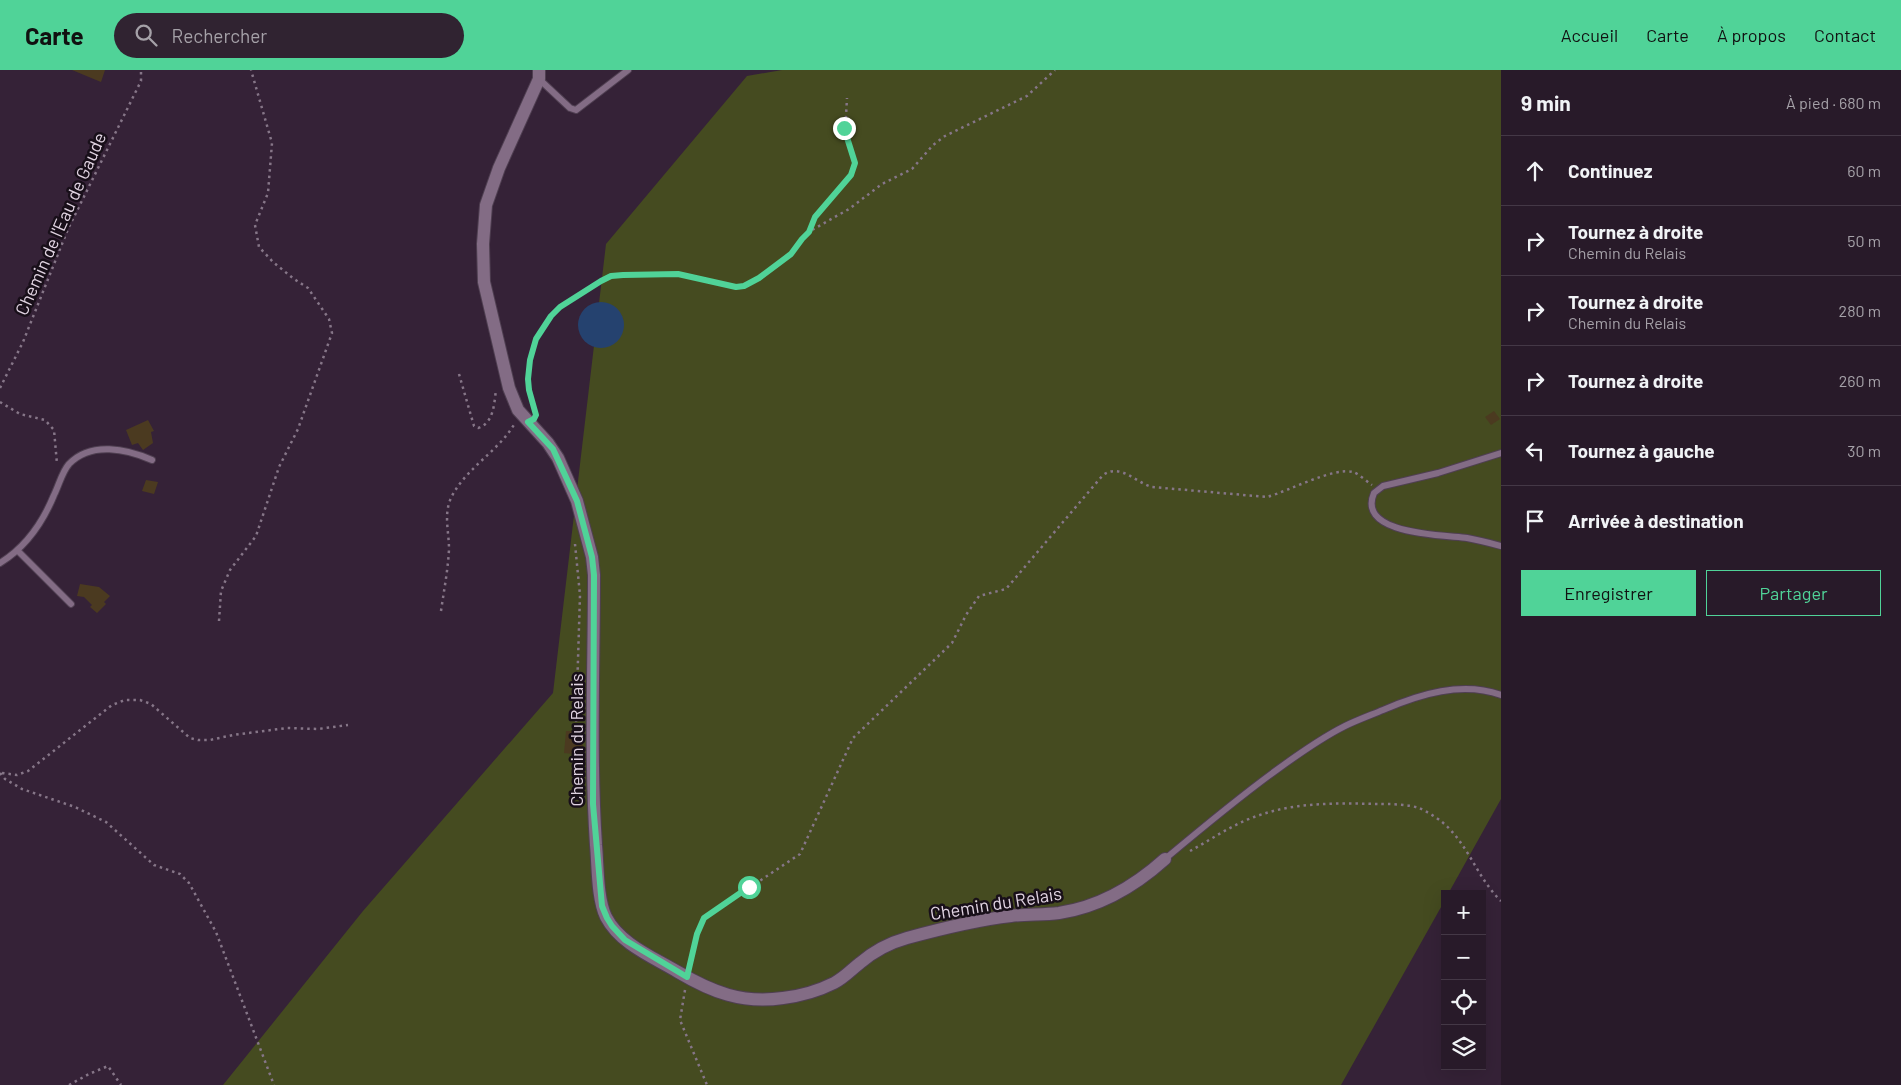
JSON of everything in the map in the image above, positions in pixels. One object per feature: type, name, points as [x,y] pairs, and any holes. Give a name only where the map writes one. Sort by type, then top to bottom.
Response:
[{"type":"street","name":"Chemin du Relais","points":[[539,75],[491,187],[484,219],[482,244],[484,282],[505,378],[518,410],[548,443],[558,458],[577,501],[592,557],[594,575],[593,804],[602,906],[612,926],[625,940],[687,977],[725,995],[740,999],[760,1000],[801,995],[835,983],[871,955],[896,941],[967,924],[1009,916],[1058,913],[1095,903],[1119,893],[1165,859]]},
{"type":"lane","points":[[539,75],[570,108],[576,110],[628,70]]},
{"type":"lane","points":[[0,562],[18,550],[42,520],[68,464],[78,457],[98,450],[111,449],[129,451],[152,460]]},
{"type":"lane","points":[[1501,453],[1473,463],[1377,489],[1372,497],[1372,507],[1378,517],[1385,523],[1403,530],[1469,538],[1501,546]]},
{"type":"lane","points":[[18,550],[72,604]]},
{"type":"lane","points":[[1165,859],[1251,789],[1313,744],[1345,726],[1403,701],[1431,693],[1456,689],[1480,690],[1501,695]]},
{"type":"path","name":"Chemin de l'Eau de Gaude","points":[[0,388],[22,342],[68,229],[141,81],[141,70]]},
{"type":"path","points":[[219,622],[221,591],[230,570],[256,536],[264,518],[279,467],[298,429],[332,333],[329,319],[308,288],[272,262],[259,247],[255,224],[268,193],[272,143],[251,70]]},
{"type":"path","points":[[528,422],[534,419],[536,415],[528,379],[530,360],[536,339],[551,316],[571,300],[611,276],[623,275],[678,274],[736,287],[744,286],[776,267],[791,254],[809,232],[849,209],[882,184],[912,170],[933,145],[945,136],[1027,96],[1055,70]]},
{"type":"path","points":[[809,232],[815,217],[851,175],[854,168],[855,163],[844,128],[847,98]]},
{"type":"path","points":[[458,374],[474,426],[478,428],[489,422],[492,415],[497,382]]},
{"type":"path","points":[[0,402],[20,414],[45,420],[54,430],[58,487]]},
{"type":"path","points":[[441,611],[449,548],[446,520],[452,496],[461,482],[509,434],[516,421],[518,410]]},
{"type":"path","points":[[708,1085],[680,1020],[697,934],[704,918],[800,854],[853,738],[952,643],[966,615],[979,596],[1006,589],[1108,471],[1121,471],[1141,484],[1152,488],[1267,497],[1344,471],[1355,473],[1377,489]]},
{"type":"path","points":[[576,541],[575,554],[580,595],[576,724]]},
{"type":"path","points":[[0,773],[18,775],[28,771],[112,704],[125,700],[140,700],[152,704],[190,738],[198,740],[210,740],[287,728],[318,729],[348,725]]},
{"type":"path","points":[[0,773],[5,779],[22,789],[75,806],[106,822],[154,865],[161,869],[174,871],[185,879],[200,900],[216,932],[274,1085]]},
{"type":"path","points":[[1165,859],[1183,855],[1228,829],[1256,816],[1280,809],[1304,805],[1391,804],[1418,808],[1442,823],[1463,846],[1494,894],[1501,901]]},
{"type":"path","points":[[69,1085],[108,1066],[121,1085]]},
{"type":"green space","points":[[782,70],[1501,70],[1501,799],[1450,890],[1441,890],[1441,907],[1341,1085],[223,1085],[363,911],[553,693],[606,244],[747,76]]},
{"type":"water","points":[[601,302],[614,306],[620,312],[624,325],[620,338],[614,344],[601,348],[588,344],[582,338],[578,325],[582,312],[588,306]]},
{"type":"building","points":[[72,70],[105,70],[101,82]]},
{"type":"building","points":[[1494,411],[1500,419],[1491,425],[1485,417]]},
{"type":"building","points":[[148,420],[154,431],[151,432],[153,443],[143,450],[138,443],[132,445],[126,430]]},
{"type":"building","points":[[146,480],[158,482],[154,494],[142,491]]},
{"type":"building","points":[[80,584],[99,587],[110,596],[104,602],[106,604],[97,613],[90,607],[92,605],[84,597],[77,596]]},
{"type":"building","points":[[566,731],[584,731],[582,755],[564,753]]},
{"type":"route","points":[[749,887],[704,918],[697,934],[687,977],[625,940],[612,926],[602,906],[593,804],[594,575],[592,557],[589,540],[577,501],[558,458],[553,449],[528,422],[534,419],[536,415],[529,390],[530,360],[536,339],[551,316],[560,307],[611,276],[678,274],[736,287],[744,286],[776,267],[791,254],[809,232],[815,217],[851,175],[855,163],[844,128]]}]
